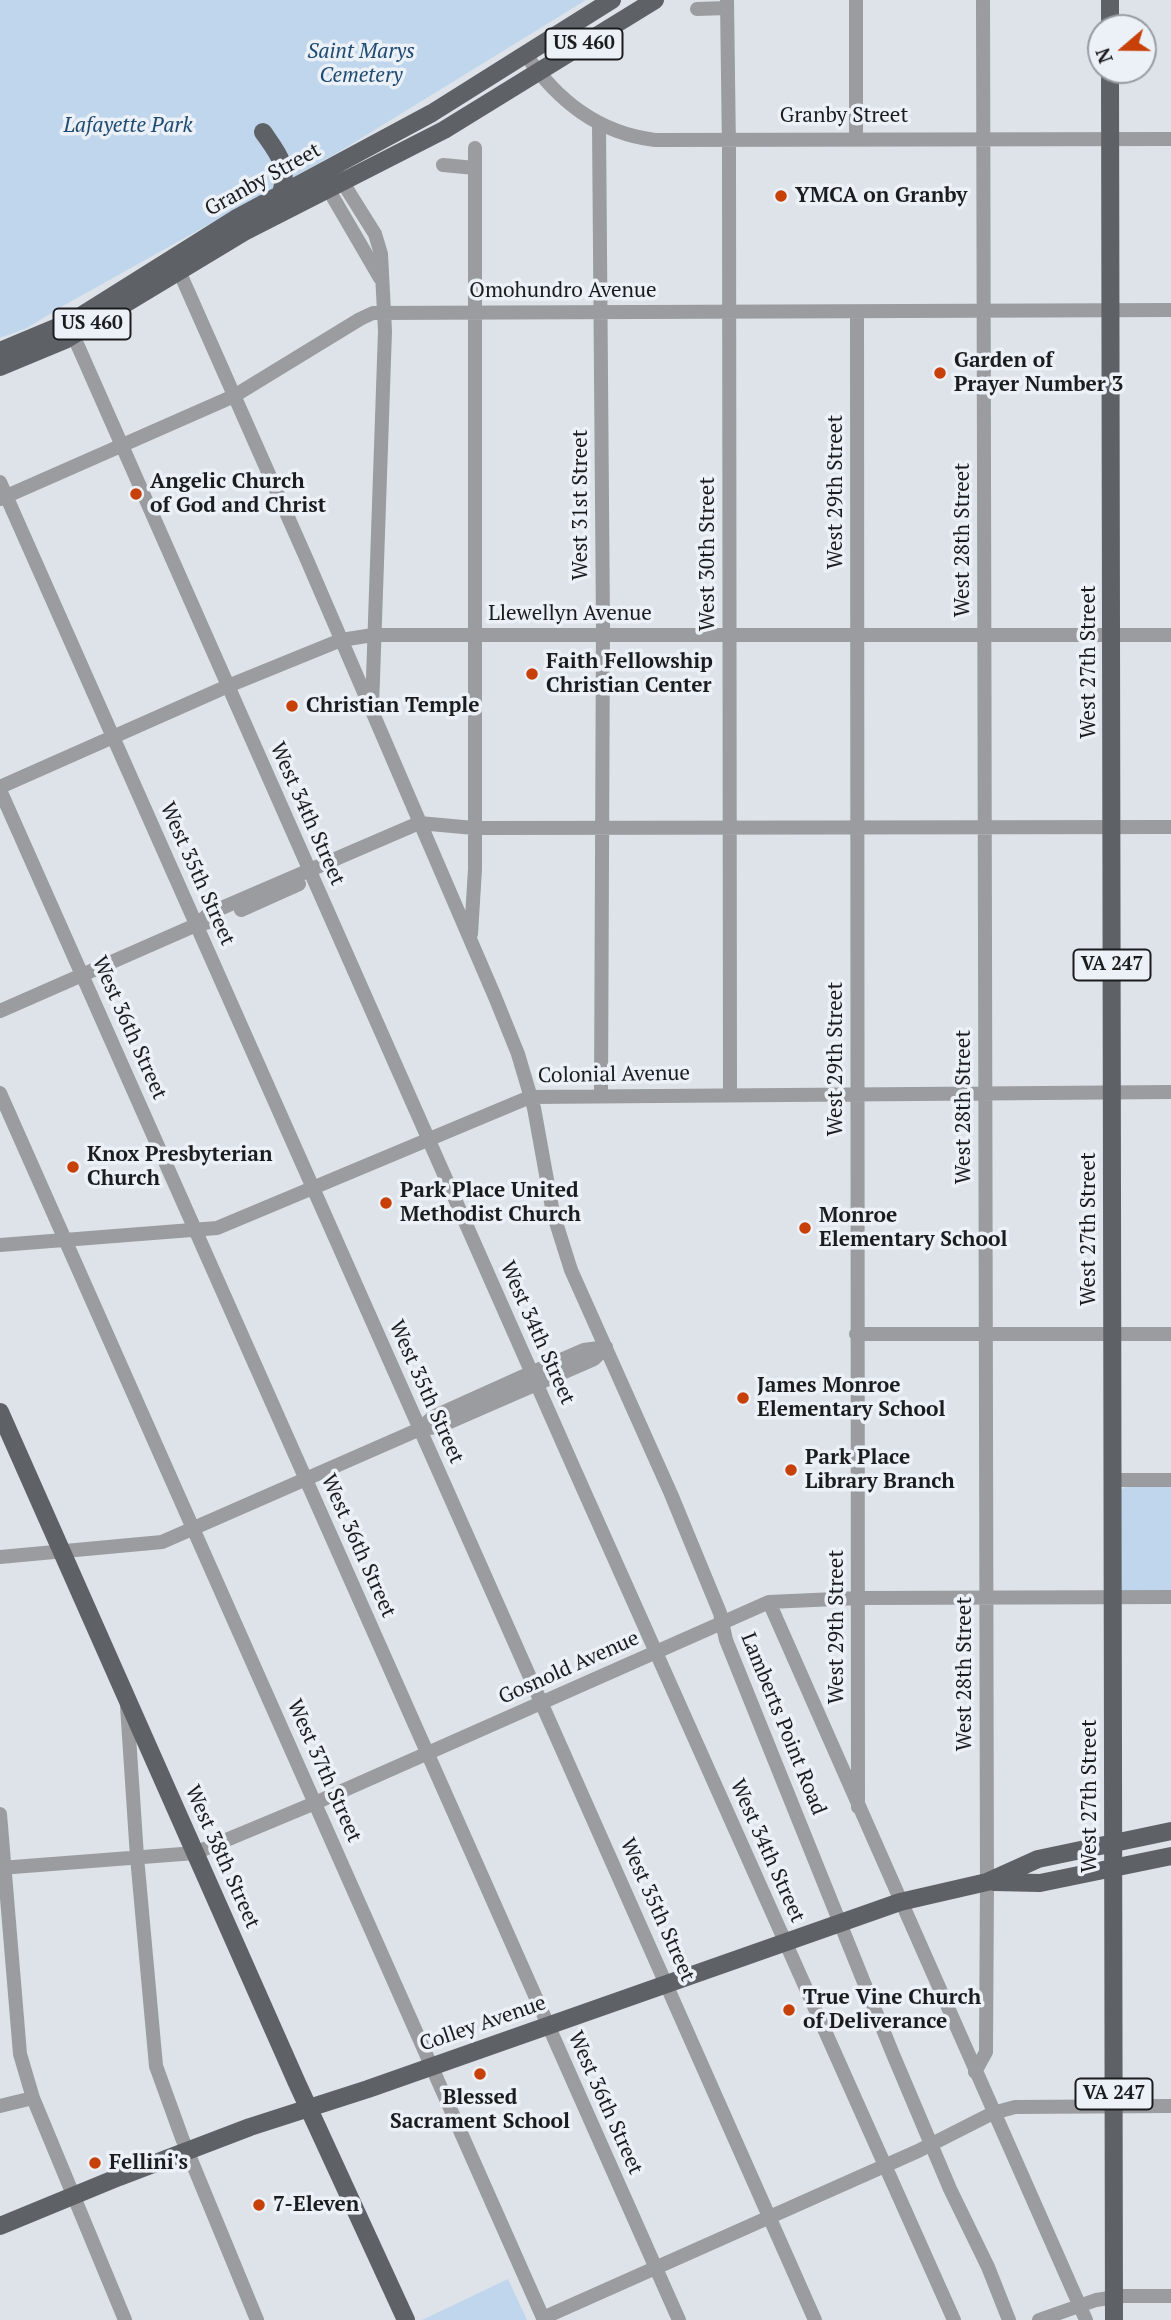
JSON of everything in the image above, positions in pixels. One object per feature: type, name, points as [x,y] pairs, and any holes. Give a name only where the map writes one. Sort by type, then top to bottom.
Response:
[{"type":"main road","name":"US 460","points":[[526,55],[612,0]]},
{"type":"main road","name":"US 460","points":[[538,73],[655,0]]},
{"type":"main road","name":"Granby Street","points":[[176,265],[244,232],[526,55]]},
{"type":"main road","name":"Granby Street","points":[[0,367],[38,353],[70,329],[176,265],[281,194],[331,178],[444,130],[538,73]]},
{"type":"main road","name":"VA 247","points":[[1110,84],[1110,139]]},
{"type":"main road","points":[[263,132],[282,161],[285,176],[281,194]]},
{"type":"main road","name":"West 27th Street","points":[[1110,139],[1114,2320]]},
{"type":"main road","name":"Granby Street","points":[[0,351],[70,329]]},
{"type":"main road","name":"West 38th Street","points":[[0,1412],[406,2320]]},
{"type":"main road","name":"Colley Avenue","points":[[0,2226],[188,2150],[900,1902],[987,1882],[1038,1859],[1171,1831]]},
{"type":"main road","name":"Colley Avenue","points":[[987,1882],[1040,1883],[1171,1856]]},
{"type":"street","points":[[856,0],[856,139]]},
{"type":"street","name":"West 28th Street","points":[[975,2071],[986,2052],[987,1882],[983,0]]},
{"type":"street","points":[[697,9],[727,4]]},
{"type":"street","name":"West 30th Street","points":[[727,4],[730,1095]]},
{"type":"street","name":"Granby Street","points":[[526,55],[538,73],[564,100],[599,124],[636,138],[1171,139]]},
{"type":"street","name":"West 31st Street","points":[[599,124],[603,635],[601,1095]]},
{"type":"street","points":[[470,939],[474,828],[475,148]]},
{"type":"street","points":[[443,165],[475,168]]},
{"type":"street","points":[[331,178],[382,282],[385,312],[372,712]]},
{"type":"street","name":"Lamberts Point Road","points":[[176,265],[341,640],[518,1054],[542,1141],[553,1213],[571,1270],[671,1494],[720,1613],[726,1640],[841,1923],[932,2144],[1009,2320]]},
{"type":"street","name":"Omohundro Avenue","points":[[3,498],[234,396],[373,313],[1171,310]]},
{"type":"street","name":"West 29th Street","points":[[857,312],[858,1807]]},
{"type":"street","name":"West 34th Street","points":[[70,329],[954,2320]]},
{"type":"street","name":"West 35th Street","points":[[0,482],[3,498],[114,736],[815,2320]]},
{"type":"street","name":"Llewellyn Avenue","points":[[0,788],[228,686],[341,640],[373,635],[1171,635]]},
{"type":"street","name":"West 36th Street","points":[[0,788],[679,2320]]},
{"type":"street","points":[[0,1011],[196,925],[213,922],[311,873],[410,835],[421,828],[460,833],[474,828],[1171,827]]},
{"type":"street","name":"Colonial Avenue","points":[[0,1245],[216,1228],[530,1097],[1171,1092]]},
{"type":"street","name":"West 37th Street","points":[[0,1093],[544,2319]]},
{"type":"street","points":[[856,1334],[1171,1334]]},
{"type":"street","points":[[0,1557],[153,1544],[420,1429],[438,1427],[534,1378],[594,1359],[606,1346]]},
{"type":"street","points":[[1113,1480],[1171,1480]]},
{"type":"street","name":"Gosnold Avenue","points":[[2,1868],[195,1853],[315,1803],[769,1602],[858,1598],[1171,1597]]},
{"type":"street","points":[[769,1602],[1086,2320]]},
{"type":"street","points":[[126,1697],[156,2067],[257,2320]]},
{"type":"street","points":[[0,1814],[2,1868],[20,2054],[33,2098],[125,2320]]},
{"type":"street","points":[[0,2106],[33,2098]]},
{"type":"street","points":[[544,2319],[885,2166],[993,2113],[1015,2106],[1171,2106]]},
{"type":"street","points":[[1039,2320],[1079,2305],[1114,2297],[1171,2296]]},
{"type":"green space","name":"Lafayette Park","points":[[0,0],[586,0],[342,150],[27,328],[0,338]]},
{"type":"green space","points":[[1126,1486],[1171,1486],[1171,1593],[1121,1593],[1121,1490]]},
{"type":"green space","points":[[508,2279],[527,2320],[422,2320]]},
{"type":"place","name":"YMCA on Granby","points":[[781,196]]},
{"type":"place","name":"Garden of Prayer Number 3","points":[[940,373]]},
{"type":"place","name":"Angelic Church of God and Christ","points":[[136,494]]},
{"type":"place","name":"Faith Fellowship Christian Center","points":[[532,674]]},
{"type":"place","name":"Christian Temple","points":[[292,706]]},
{"type":"place","name":"Knox Presbyterian Church","points":[[73,1167]]},
{"type":"place","name":"Park Place United Methodist Church","points":[[386,1203]]},
{"type":"place","name":"Monroe Elementary School","points":[[805,1228]]},
{"type":"place","name":"James Monroe Elementary School","points":[[743,1398]]},
{"type":"place","name":"Park Place Library Branch","points":[[791,1470]]},
{"type":"place","name":"True Vine Church of Deliverance","points":[[789,2010]]},
{"type":"place","name":"Blessed Sacrament School","points":[[480,2074]]},
{"type":"place","name":"Fellini's","points":[[95,2163]]},
{"type":"place","name":"7-Eleven","points":[[259,2205]]},
{"type":"park label","name":"Saint Marys Cemetery","points":[[361,64]]}]
